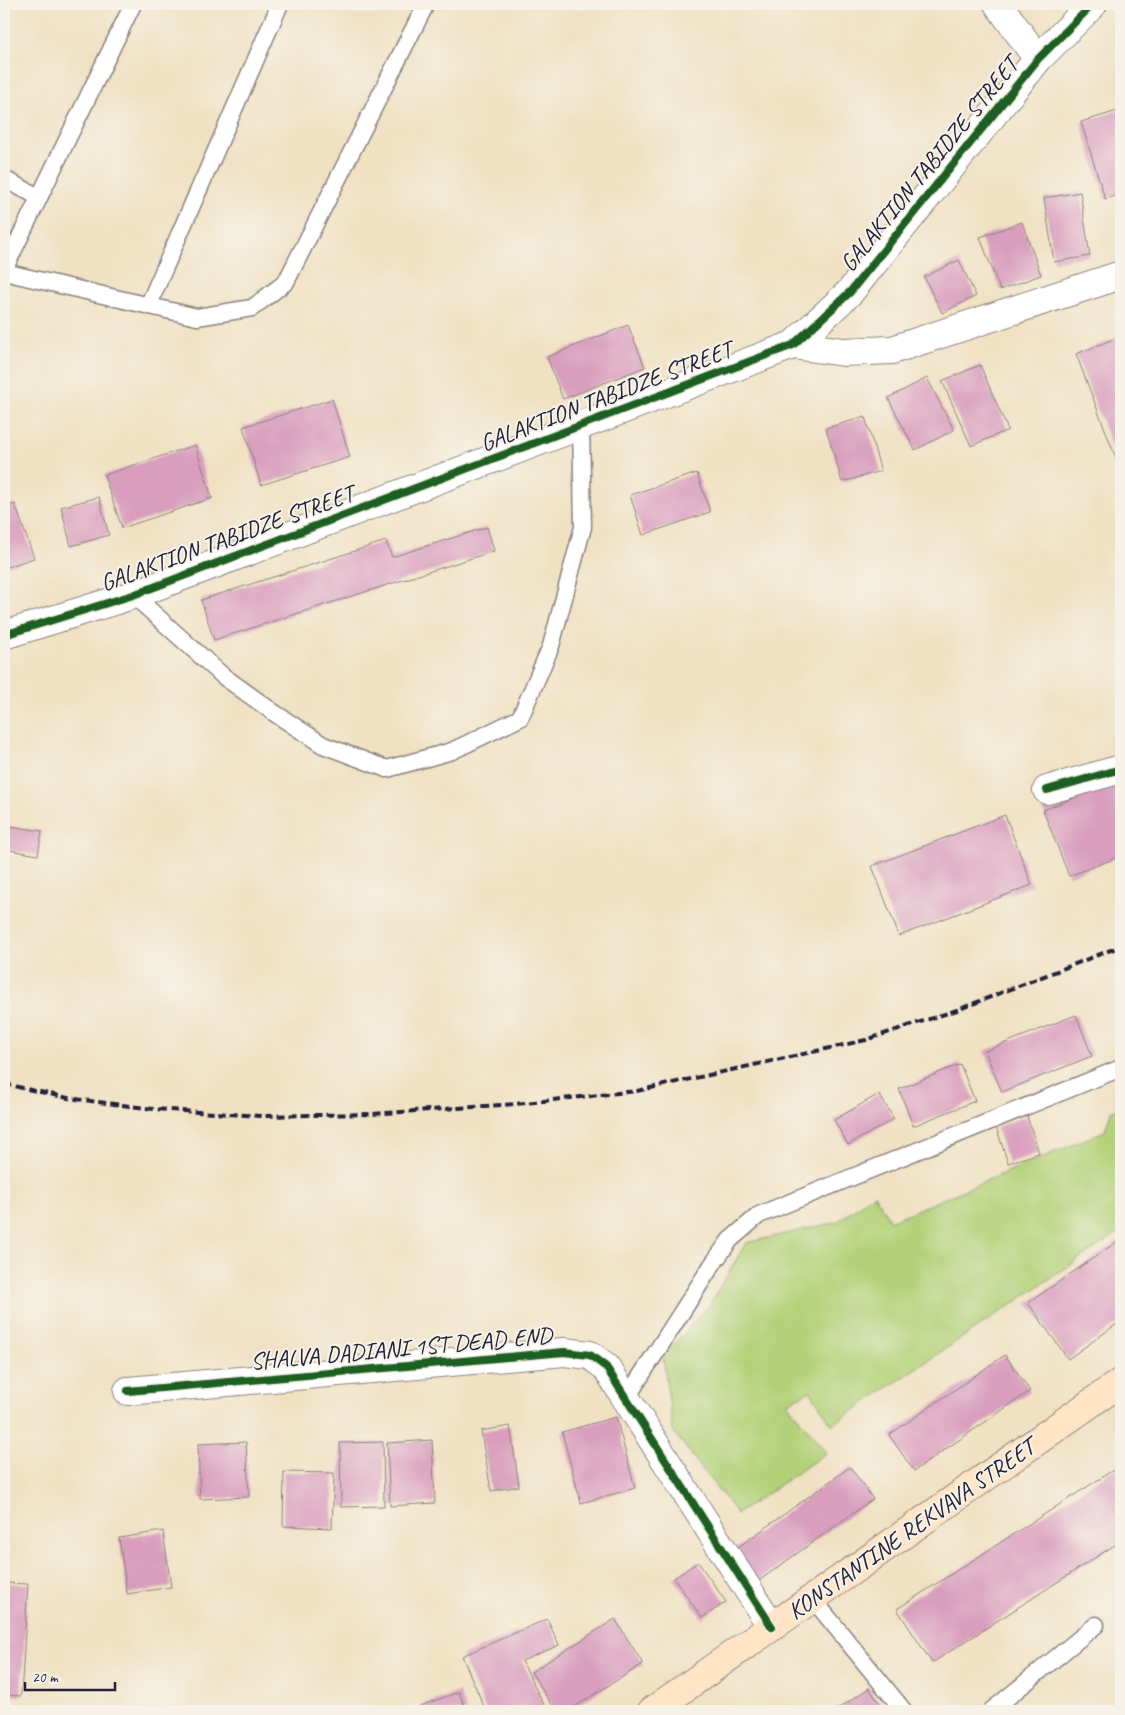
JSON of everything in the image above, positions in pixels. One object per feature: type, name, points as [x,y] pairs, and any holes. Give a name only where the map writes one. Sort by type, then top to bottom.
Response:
[{"type":"main road","name":"KONSTANTINE REKVAVA STREET","points":[[652,1711],[1121,1382]]},
{"type":"street","points":[[998,4],[1038,59]]},
{"type":"street","name":"GALAKTION TABIDZE STREET","points":[[4,636],[132,595],[793,345],[850,292],[1038,59],[1093,4]]},
{"type":"street","points":[[793,345],[844,352],[892,350],[1121,276]]},
{"type":"street","points":[[1047,790],[1121,769]]},
{"type":"street","name":"SHALVA DADIANI 1ST DEAD END","points":[[128,1391],[564,1352],[590,1355],[606,1367],[772,1627]]},
{"type":"lane","points":[[133,4],[4,271],[197,317],[252,308],[286,282],[426,4]]},
{"type":"lane","points":[[148,306],[280,4]]},
{"type":"lane","points":[[4,179],[39,197]]},
{"type":"lane","points":[[132,595],[223,676],[323,745],[386,769],[452,751],[520,718],[551,646],[583,527],[581,425]]},
{"type":"lane","points":[[626,1399],[712,1264],[730,1240],[759,1215],[1121,1068]]},
{"type":"lane","points":[[813,1599],[904,1711]]},
{"type":"lane","points":[[991,1711],[1096,1625]]},
{"type":"green space","points":[[1121,1108],[1121,1231],[832,1425],[810,1391],[787,1403],[826,1453],[737,1514],[673,1431],[663,1357],[710,1304],[746,1243],[837,1222],[874,1194],[890,1221],[1105,1131],[1111,1111]]},
{"type":"building","points":[[1121,110],[1121,194],[1105,199],[1081,122]]},
{"type":"building","points":[[1080,192],[1090,256],[1054,262],[1044,198]]},
{"type":"building","points":[[1022,222],[1041,275],[1000,290],[980,237]]},
{"type":"building","points":[[959,260],[976,296],[942,313],[924,277]]},
{"type":"building","points":[[628,325],[645,367],[563,399],[547,357]]},
{"type":"building","points":[[1121,336],[1121,471],[1076,354]]},
{"type":"building","points":[[980,365],[1008,430],[971,446],[942,381]]},
{"type":"building","points":[[927,378],[954,430],[915,450],[888,398]]},
{"type":"building","points":[[332,399],[350,457],[261,485],[243,427]]},
{"type":"building","points":[[865,417],[881,471],[842,482],[826,428]]},
{"type":"building","points":[[195,445],[212,498],[122,528],[104,475]]},
{"type":"building","points":[[697,473],[710,512],[643,535],[630,495]]},
{"type":"building","points":[[99,497],[109,535],[71,546],[61,507]]},
{"type":"building","points":[[15,504],[34,558],[4,568],[4,507]]},
{"type":"building","points":[[487,527],[494,551],[214,640],[201,600],[386,541],[392,557]]},
{"type":"building","points":[[1121,780],[1121,856],[1069,876],[1043,810]]},
{"type":"building","points":[[1005,815],[1032,885],[899,936],[872,866]]},
{"type":"building","points":[[4,825],[42,831],[38,855],[4,849]]},
{"type":"building","points":[[1076,1015],[1092,1056],[1002,1092],[985,1051]]},
{"type":"building","points":[[960,1064],[975,1101],[913,1126],[899,1089]]},
{"type":"building","points":[[879,1094],[894,1119],[848,1145],[834,1120]]},
{"type":"building","points":[[1027,1116],[1039,1153],[1008,1163],[996,1127]]},
{"type":"building","points":[[1121,1239],[1121,1321],[1068,1359],[1028,1303]]},
{"type":"building","points":[[1005,1355],[1030,1391],[914,1471],[889,1435]]},
{"type":"building","points":[[616,1417],[635,1488],[581,1503],[562,1432]]},
{"type":"building","points":[[510,1426],[519,1486],[491,1491],[481,1431]]},
{"type":"building","points":[[432,1440],[435,1503],[390,1506],[387,1443]]},
{"type":"building","points":[[246,1442],[249,1497],[200,1499],[198,1444]]},
{"type":"building","points":[[383,1442],[384,1506],[341,1507],[340,1443]]},
{"type":"building","points":[[1121,1465],[1121,1541],[932,1663],[897,1609]]},
{"type":"building","points":[[850,1467],[873,1499],[753,1585],[730,1553]]},
{"type":"building","points":[[284,1472],[334,1473],[332,1528],[283,1526]]},
{"type":"building","points":[[163,1531],[171,1587],[127,1594],[119,1538]]},
{"type":"building","points":[[698,1562],[726,1602],[702,1618],[674,1578]]},
{"type":"building","points":[[4,1583],[28,1584],[21,1696],[4,1695]]},
{"type":"building","points":[[547,1619],[559,1645],[522,1661],[547,1711],[486,1711],[462,1656]]},
{"type":"building","points":[[615,1619],[643,1664],[568,1711],[556,1711],[531,1672]]},
{"type":"building","points":[[869,1688],[885,1711],[835,1711]]},
{"type":"building","points":[[459,1692],[466,1711],[422,1711],[420,1706]]},
{"type":"railway","points":[[4,1084],[68,1098],[153,1109],[260,1116],[372,1114],[515,1104],[637,1091],[866,1040],[957,1010],[1121,946]]},
{"type":"cycle path","points":[[4,635],[133,595],[793,345],[850,292],[1038,59],[1093,4]]},
{"type":"cycle path","points":[[1047,790],[1121,769]]},
{"type":"cycle path","points":[[128,1391],[564,1352],[590,1355],[606,1367],[772,1627]]}]
